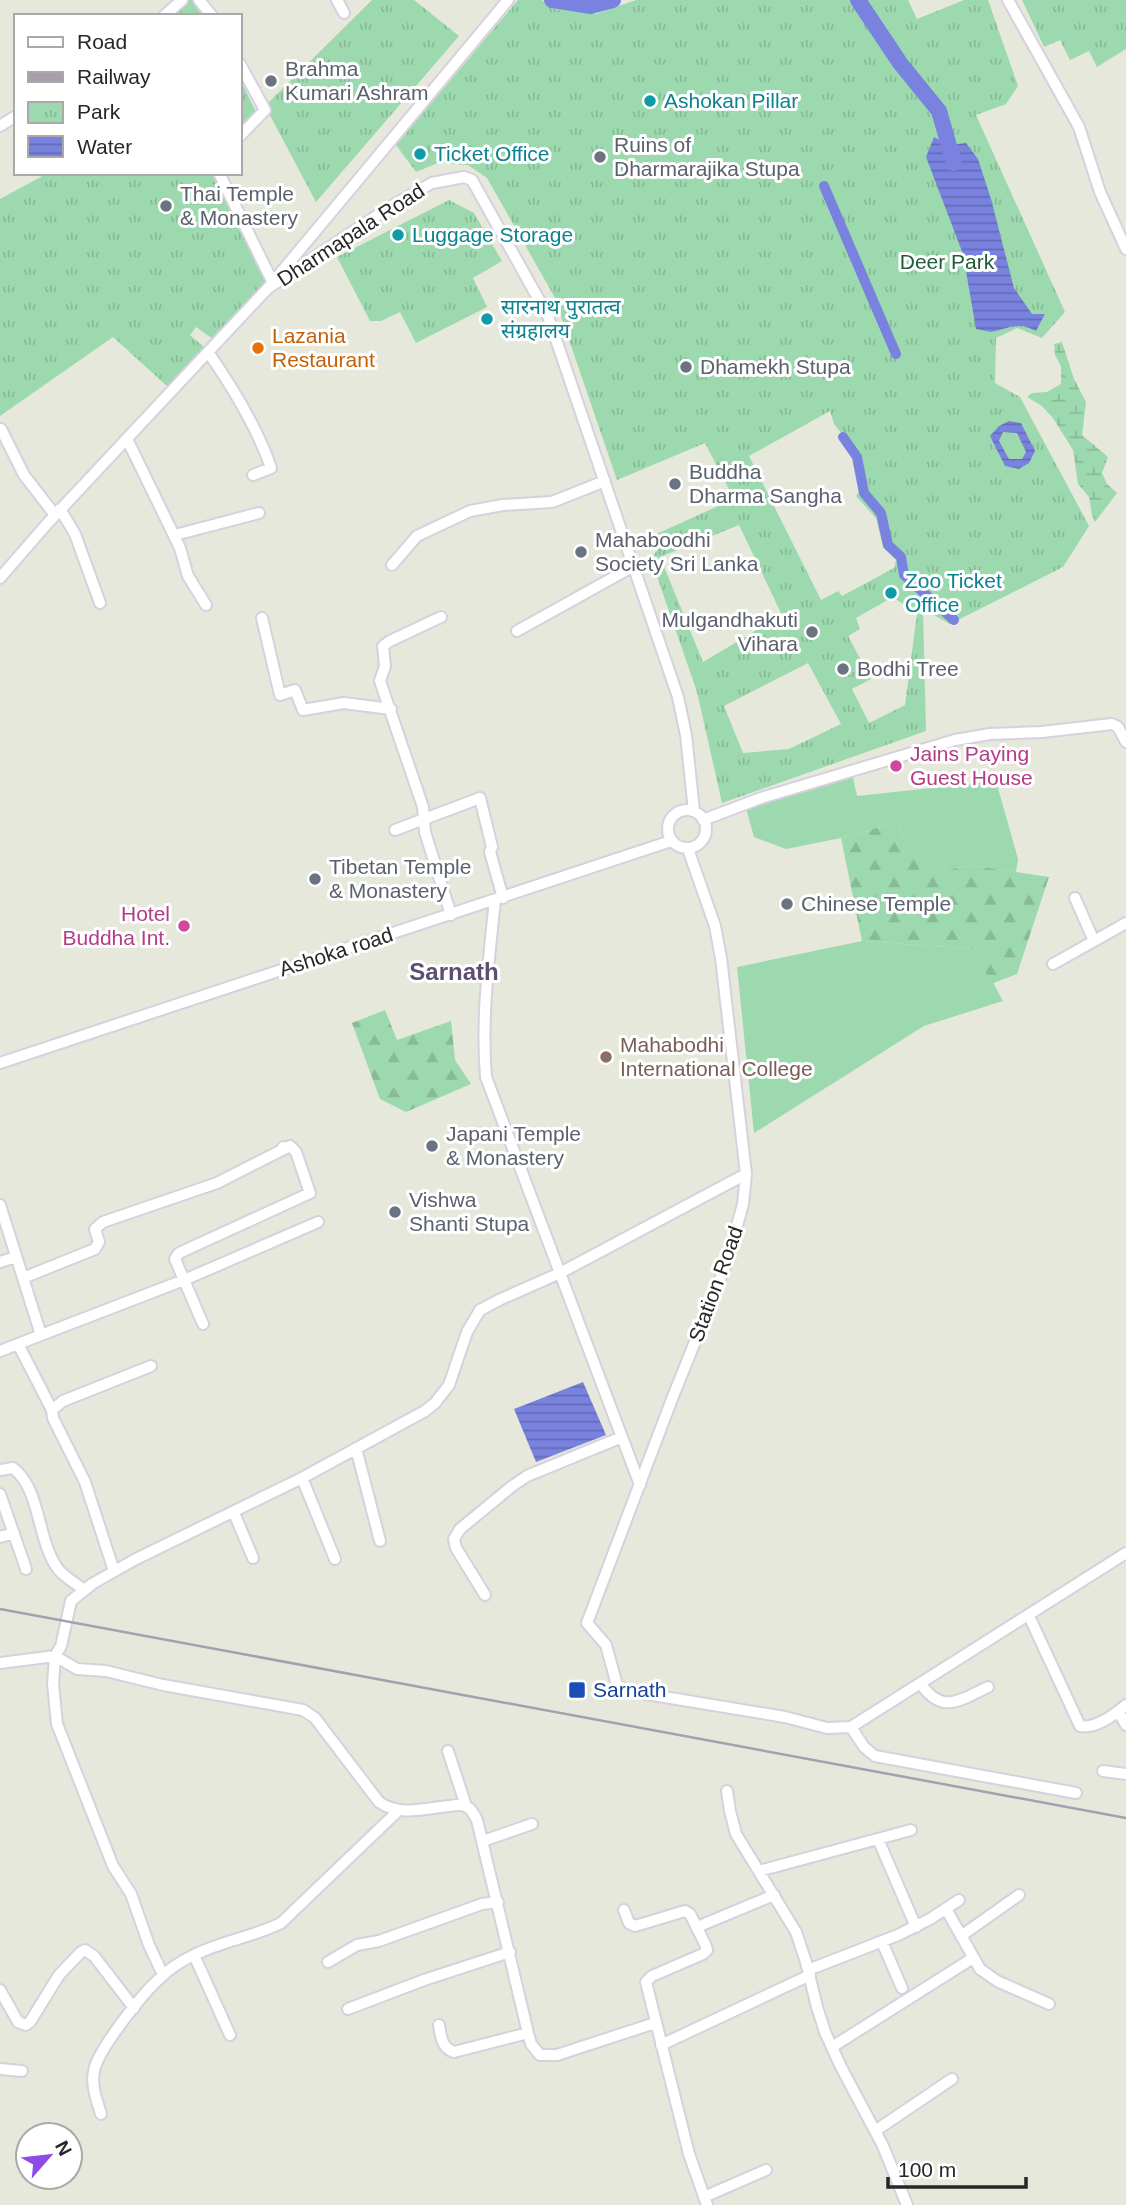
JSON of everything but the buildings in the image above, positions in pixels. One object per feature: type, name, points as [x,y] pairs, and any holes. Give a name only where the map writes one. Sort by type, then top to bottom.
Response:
[{"type":"street","points":[[166,14],[182,0]]},
{"type":"street","points":[[199,0],[210,14]]},
{"type":"street","points":[[337,0],[344,13]]},
{"type":"street","points":[[0,578],[58,512],[271,286],[508,0]]},
{"type":"street","points":[[1008,0],[1079,127],[1100,192],[1126,249]]},
{"type":"street","points":[[242,68],[265,110],[242,134]]},
{"type":"street","points":[[220,175],[271,286]]},
{"type":"street","name":"Dharmapala Road","points":[[271,286],[393,205],[432,183],[464,177],[472,180],[548,316],[671,673],[682,714],[694,811]]},
{"type":"street","points":[[208,352],[230,384],[271,468],[253,475]]},
{"type":"street","points":[[1,429],[24,475],[75,534],[100,603]]},
{"type":"street","points":[[127,439],[175,535],[188,576],[206,605]]},
{"type":"street","points":[[392,565],[417,536],[470,511],[503,505],[552,502],[605,481]]},
{"type":"street","points":[[175,535],[259,513]]},
{"type":"street","points":[[517,631],[634,566]]},
{"type":"street","points":[[261,618],[280,695],[295,690],[303,710],[344,703],[391,709]]},
{"type":"street","points":[[441,618],[383,646],[385,666],[380,681],[423,807],[425,832],[451,915]]},
{"type":"street","points":[[703,820],[761,798],[962,738],[1112,723],[1118,727],[1126,742]]},
{"type":"street","points":[[395,830],[480,798],[492,847],[489,852],[499,899],[487,974],[484,1057],[486,1077],[640,1485]]},
{"type":"street","points":[[682,811],[694,811],[703,820],[706,826],[704,838],[695,847],[688,849],[671,841],[667,830],[671,818],[682,811]]},
{"type":"street","name":"Ashoka road","points":[[0,1063],[671,841]]},
{"type":"street","name":"Station Road","points":[[688,849],[715,926],[721,958],[746,1174],[743,1204],[727,1262],[587,1623],[606,1645],[615,1681],[622,1689],[785,1717],[827,1728],[851,1727]]},
{"type":"street","points":[[1075,898],[1094,941]]},
{"type":"street","points":[[1053,964],[1126,923]]},
{"type":"street","points":[[23,1278],[94,1249],[99,1242],[95,1229],[103,1222],[217,1183],[290,1146],[296,1152],[310,1194],[179,1253],[175,1259],[204,1324]]},
{"type":"street","points":[[163,1975],[131,1894],[113,1866],[57,1724],[53,1684],[55,1656],[61,1646],[71,1601],[114,1571],[234,1513],[425,1411],[449,1385],[467,1332],[480,1310],[560,1273],[746,1174]]},
{"type":"street","points":[[0,1205],[41,1335]]},
{"type":"street","points":[[0,1351],[184,1280],[318,1222]]},
{"type":"street","points":[[0,1262],[16,1257]]},
{"type":"street","points":[[18,1344],[85,1482],[114,1571]]},
{"type":"street","points":[[52,1410],[63,1401],[151,1366]]},
{"type":"street","points":[[485,1595],[456,1548],[454,1539],[460,1529],[527,1476],[622,1437]]},
{"type":"street","points":[[356,1448],[380,1541]]},
{"type":"street","points":[[0,1470],[13,1468],[21,1474],[28,1487],[48,1553],[58,1570],[85,1590]]},
{"type":"street","points":[[302,1478],[335,1559]]},
{"type":"street","points":[[0,1494],[26,1569]]},
{"type":"street","points":[[234,1513],[253,1558]]},
{"type":"street","points":[[0,1536],[14,1533]]},
{"type":"street","points":[[1076,1793],[875,1756],[864,1747],[851,1727],[1126,1553]]},
{"type":"street","points":[[1030,1616],[1080,1726],[1091,1726],[1122,1708],[1126,1725]]},
{"type":"street","points":[[0,1663],[55,1656],[77,1669],[106,1671],[163,1685],[295,1709],[311,1714],[379,1802],[388,1808],[397,1811],[466,1806]]},
{"type":"street","points":[[921,1684],[933,1699],[946,1703],[961,1700],[988,1687]]},
{"type":"street","points":[[448,1751],[466,1806],[477,1820],[528,2033],[536,2051],[540,2055],[548,2056],[655,2023]]},
{"type":"street","points":[[1103,1771],[1126,1774]]},
{"type":"street","points":[[727,1791],[736,1834],[796,1933],[817,2007],[832,2047],[875,2131],[907,2205]]},
{"type":"street","points":[[101,2114],[93,2071],[103,2051],[134,2008],[163,1975],[194,1955],[281,1923],[397,1811]]},
{"type":"street","points":[[482,1841],[532,1824]]},
{"type":"street","points":[[759,1871],[911,1830]]},
{"type":"street","points":[[878,1839],[916,1927]]},
{"type":"street","points":[[697,1927],[774,1895]]},
{"type":"street","points":[[961,1936],[1019,1895]]},
{"type":"street","points":[[661,2045],[809,1973],[916,1927],[959,1900]]},
{"type":"street","points":[[328,1962],[357,1945],[379,1941],[482,1904],[498,1902]]},
{"type":"street","points":[[946,1909],[980,1969],[997,1981],[1049,2004]]},
{"type":"street","points":[[624,1910],[629,1923],[635,1926],[685,1911],[690,1914],[706,1946],[705,1952],[647,1980],[646,1986],[689,2154],[706,2201],[766,2170]]},
{"type":"street","points":[[881,1942],[902,1988]]},
{"type":"street","points":[[0,1990],[18,2022],[26,2025],[59,1975],[85,1950],[94,1956],[134,2008]]},
{"type":"street","points":[[348,2010],[424,1980],[510,1952]]},
{"type":"street","points":[[194,1955],[230,2035]]},
{"type":"street","points":[[832,2047],[973,1958]]},
{"type":"street","points":[[439,2025],[443,2043],[454,2052],[528,2033]]},
{"type":"street","points":[[0,2068],[22,2071]]},
{"type":"street","points":[[875,2131],[952,2079]]},
{"type":"green space","points":[[189,0],[194,0],[204,14],[172,14]]},
{"type":"green space","points":[[372,0],[414,0],[459,36],[316,202],[265,106]]},
{"type":"green space","name":"Deer Park","points":[[518,0],[542,0],[555,9],[596,14],[636,0],[908,0],[917,19],[964,0],[988,0],[1018,86],[1006,104],[976,115],[1065,312],[1042,338],[1017,328],[996,338],[995,383],[1020,397],[1089,526],[1063,567],[950,624],[923,609],[926,731],[722,803],[697,692],[651,559],[658,549],[652,536],[734,499],[705,443],[617,480],[554,296],[487,178],[468,165],[438,163],[416,172],[396,145]],"holes":[[[830,411],[834,424],[856,451],[866,482],[856,496],[876,518],[883,547],[896,560],[894,568],[842,596],[838,591],[821,600],[749,456]],[[739,525],[782,615],[703,662],[660,557]],[[893,597],[917,614],[905,705],[869,723],[852,689],[871,679],[848,636],[860,629],[856,618]],[[808,663],[841,724],[789,749],[743,753],[724,706]]]},
{"type":"green space","points":[[1022,0],[1126,0],[1126,49],[1097,67],[1089,51],[1070,60],[1060,40],[1044,47]]},
{"type":"green space","points":[[242,83],[257,114],[242,131]]},
{"type":"green space","points":[[44,175],[216,175],[271,276],[213,339],[196,327],[190,335],[205,348],[168,387],[113,337],[0,416],[0,199]]},
{"type":"green space","points":[[449,200],[474,213],[502,261],[473,278],[487,307],[416,343],[400,312],[381,321],[370,321],[337,257]]},
{"type":"green space","points":[[1062,342],[1074,379],[1086,402],[1082,435],[1108,457],[1102,473],[1107,484],[1117,493],[1095,522],[1089,497],[1078,484],[1073,450],[1053,418],[1042,406],[1027,397],[1032,393],[1047,392],[1061,384],[1061,366],[1055,355],[1054,344]]},
{"type":"green space","points":[[852,773],[857,796],[996,781],[1018,859],[1016,872],[970,865],[935,873],[909,851],[898,822],[841,838],[786,849],[754,837],[746,808]]},
{"type":"green space","points":[[898,822],[909,851],[935,873],[970,865],[1049,877],[1017,974],[991,984],[975,949],[862,941],[841,838]]},
{"type":"green space","points":[[862,941],[975,949],[1003,1001],[924,1026],[754,1133],[737,967]]},
{"type":"green space","points":[[385,1010],[397,1040],[451,1021],[455,1060],[471,1084],[406,1112],[380,1099],[352,1023]]},
{"type":"water","points":[[934,137],[949,145],[966,143],[978,159],[1014,288],[1032,314],[1045,314],[1036,331],[1020,326],[993,332],[976,329],[963,254],[926,157]]},
{"type":"water","points":[[1009,421],[1021,423],[1035,451],[1029,463],[1019,469],[1005,466],[990,436],[999,426]],"holes":[[[1003,432],[1017,433],[1026,452],[1022,459],[1009,459],[999,441]]]},
{"type":"water","points":[[583,1382],[606,1435],[536,1462],[514,1409]]},
{"type":"waterway","points":[[552,0],[591,6],[613,0]]},
{"type":"waterway","points":[[858,0],[900,63],[939,111],[954,163]]},
{"type":"waterway","points":[[824,186],[896,354]]},
{"type":"waterway","points":[[843,437],[857,457],[864,493],[881,513],[888,545],[901,557],[904,575],[954,620]]},
{"type":"railway","points":[[0,1609],[1126,1818]]},
{"type":"place","name":"Brahma Kumari Ashram","points":[[271,81]]},
{"type":"place","name":"Ashokan Pillar","points":[[650,101]]},
{"type":"place","name":"Ticket Office","points":[[420,154]]},
{"type":"place","name":"Ruins of Dharmarajika Stupa","points":[[600,157]]},
{"type":"place","name":"Thai Temple & Monastery","points":[[166,206]]},
{"type":"place","name":"Luggage Storage","points":[[398,235]]},
{"type":"place","name":"सारनाथ पुरातत्व संग्रहालय","points":[[487,319]]},
{"type":"place","name":"Lazania Restaurant","points":[[258,348]]},
{"type":"place","name":"Dhamekh Stupa","points":[[686,367]]},
{"type":"place","name":"Buddha Dharma Sangha","points":[[675,484]]},
{"type":"place","name":"Mahaboodhi Society Sri Lanka","points":[[581,552]]},
{"type":"place","name":"Zoo Ticket Office","points":[[891,593]]},
{"type":"place","name":"Mulgandhakuti Vihara","points":[[812,632]]},
{"type":"place","name":"Bodhi Tree","points":[[843,669]]},
{"type":"place","name":"Jains Paying Guest House","points":[[896,766]]},
{"type":"place","name":"Tibetan Temple & Monastery","points":[[315,879]]},
{"type":"place","name":"Chinese Temple","points":[[787,904]]},
{"type":"place","name":"Hotel Buddha Int.","points":[[184,926]]},
{"type":"place","name":"Mahabodhi International College","points":[[606,1057]]},
{"type":"place","name":"Japani Temple & Monastery","points":[[432,1146]]},
{"type":"place","name":"Vishwa Shanti Stupa","points":[[395,1212]]},
{"type":"place","name":"Sarnath","points":[[577,1690]]},
{"type":"district","name":"Sarnath","points":[[454,972]]}]
